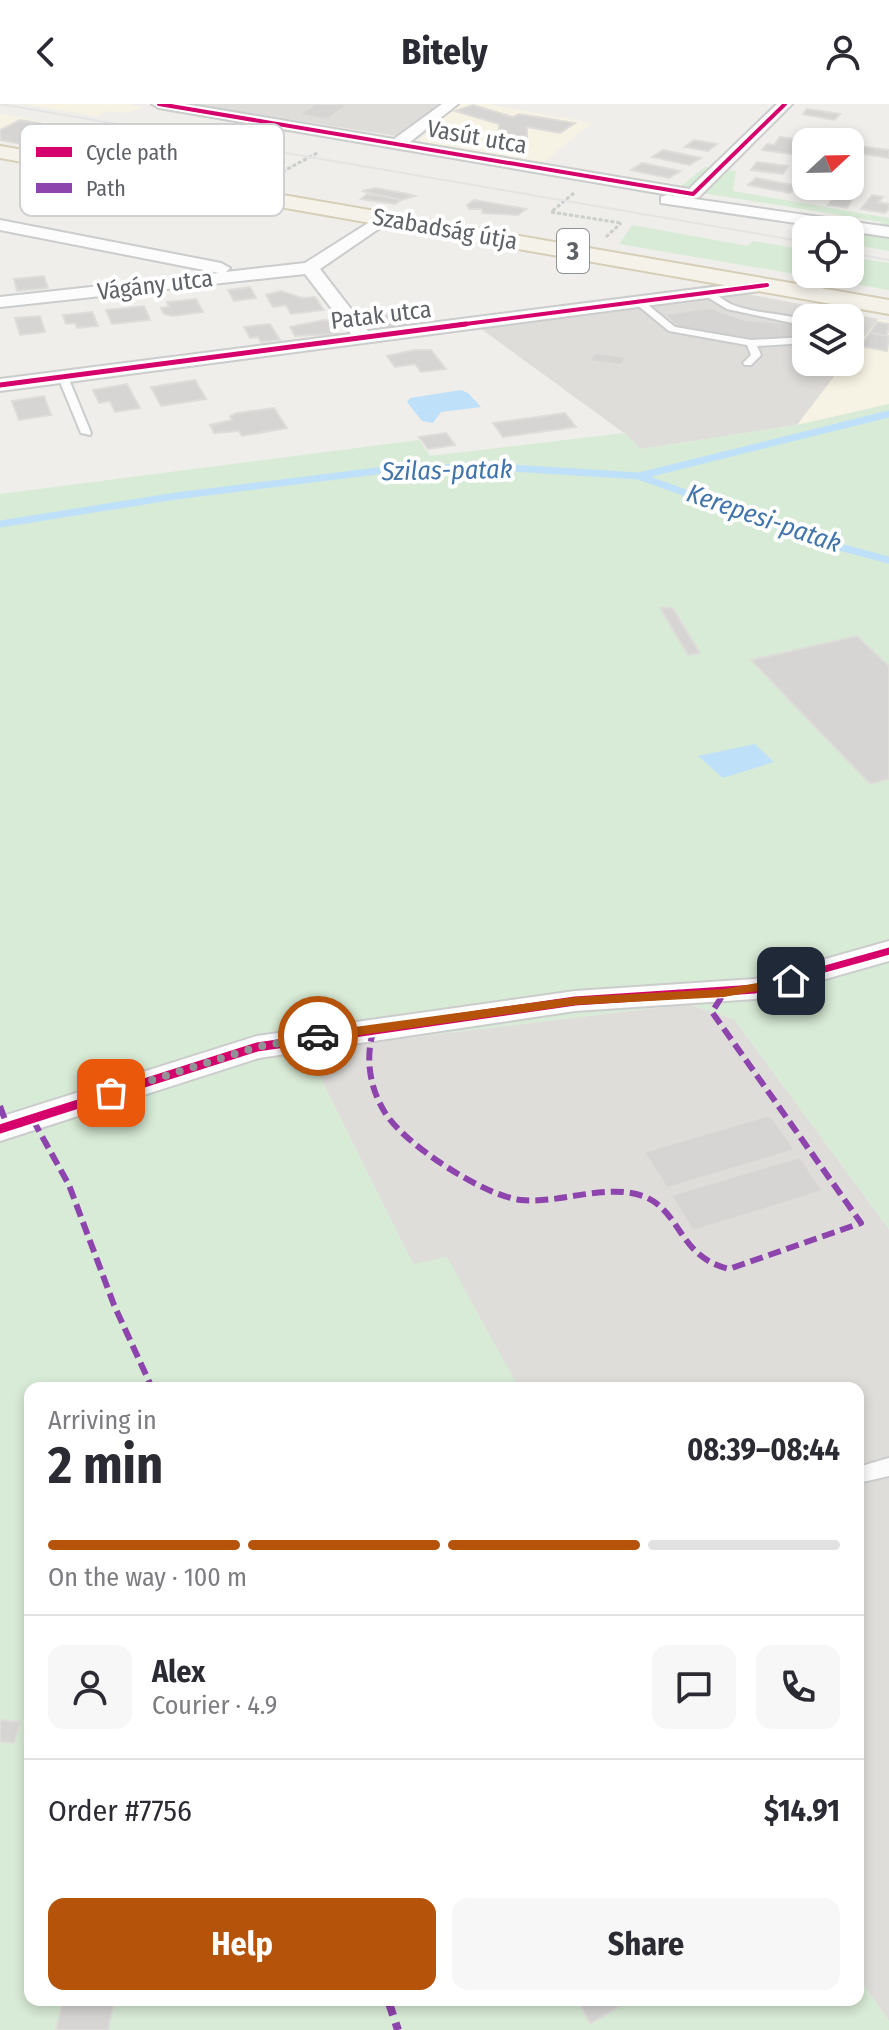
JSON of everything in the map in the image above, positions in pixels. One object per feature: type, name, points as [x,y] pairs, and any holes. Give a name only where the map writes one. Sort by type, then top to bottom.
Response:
[{"type":"main road","name":"Szabadság útja","points":[[0,152],[20,155]]},
{"type":"main road","name":"Szabadság útja","points":[[284,193],[384,218],[889,307]]},
{"type":"street","name":"Vasút utca","points":[[159,104],[405,139],[693,194],[785,104]]},
{"type":"street","points":[[405,139],[451,104]]},
{"type":"street","points":[[615,181],[621,190],[685,204],[889,232]]},
{"type":"street","points":[[363,337],[310,268],[384,218]]},
{"type":"street","points":[[0,225],[251,274]]},
{"type":"street","points":[[0,231],[20,229]]},
{"type":"street","name":"Vágány utca","points":[[0,302],[310,268]]},
{"type":"street","name":"Patak utca","points":[[0,385],[767,285]]},
{"type":"street","points":[[4,1128],[188,1066],[257,1047],[575,1001],[755,989],[889,951]]},
{"type":"lane","points":[[707,293],[716,301],[745,312],[792,320]]},
{"type":"lane","points":[[639,302],[672,329],[751,343],[792,341]]},
{"type":"lane","points":[[748,363],[756,355],[751,343]]},
{"type":"lane","points":[[63,377],[86,433]]},
{"type":"lane","points":[[864,1474],[889,1467]]},
{"type":"path","points":[[284,174],[322,150]]},
{"type":"path","points":[[615,181],[592,195],[576,192],[551,212],[621,223]]},
{"type":"shaded area","points":[[22,104],[128,104],[143,107],[128,113],[108,111],[97,116]]},
{"type":"shaded area","points":[[192,104],[441,104],[396,136]]},
{"type":"shaded area","points":[[459,104],[486,104],[592,123],[542,163],[418,141]]},
{"type":"shaded area","points":[[0,114],[56,124],[20,124],[20,146],[0,142]]},
{"type":"shaded area","points":[[742,293],[800,304],[792,304],[792,376],[834,376],[797,425],[641,449],[624,433],[480,328]]},
{"type":"shaded area","points":[[864,316],[878,319],[864,338]]},
{"type":"shaded area","points":[[878,319],[889,321],[889,404],[797,425],[834,376],[864,376],[864,338]]},
{"type":"shaded area","points":[[688,1004],[734,1019],[889,1229],[889,2021],[864,1986],[864,1382],[515,1382],[492,1343],[413,1264],[306,1050]]},
{"type":"green space","points":[[542,163],[680,187],[705,167],[736,171],[733,191],[889,218],[889,251],[864,247],[864,233],[870,234],[882,222],[864,219],[864,216],[845,216],[703,193],[667,196],[645,193]]},
{"type":"green space","points":[[632,225],[748,246],[753,241],[792,248],[792,273],[619,244]]},
{"type":"green space","points":[[864,259],[889,263],[889,290],[864,286]]},
{"type":"green space","points":[[889,404],[889,1229],[734,1019],[688,1004],[307,1050],[413,1264],[447,1257],[516,1382],[24,1382],[24,2006],[864,2006],[864,1986],[889,2021],[889,2030],[0,2030],[0,494],[419,440],[430,456],[624,433],[641,449],[797,425]]},
{"type":"water","points":[[461,390],[481,407],[441,412],[433,423],[422,421],[407,402],[410,398]]},
{"type":"water","points":[[755,744],[774,762],[723,778],[698,756]]},
{"type":"building","points":[[315,104],[349,104],[327,119],[299,115]]},
{"type":"building","points":[[473,105],[513,117],[519,114],[575,123],[560,133],[527,127],[527,148],[498,147],[499,124],[455,111]]},
{"type":"building","points":[[807,109],[840,114],[834,120],[803,114]]},
{"type":"building","points":[[20,120],[39,123],[20,124],[20,144],[0,140],[0,130]]},
{"type":"building","points":[[780,137],[792,138],[792,154],[762,150],[767,144],[774,145]]},
{"type":"building","points":[[694,140],[717,144],[708,151],[685,147]]},
{"type":"building","points":[[864,147],[889,150],[889,158],[864,154]]},
{"type":"building","points":[[663,150],[701,158],[690,165],[652,157]]},
{"type":"building","points":[[757,162],[788,166],[783,174],[751,170]]},
{"type":"building","points":[[642,163],[680,171],[669,178],[631,170]]},
{"type":"building","points":[[756,178],[792,185],[792,191],[790,193],[748,185]]},
{"type":"building","points":[[375,188],[415,196],[401,200],[362,191]]},
{"type":"building","points":[[367,194],[401,200],[395,204],[361,199]]},
{"type":"building","points":[[872,195],[883,197],[878,202],[889,204],[885,213],[861,209]]},
{"type":"building","points":[[474,200],[526,209],[518,215],[482,213],[482,209],[469,209],[467,205]]},
{"type":"building","points":[[832,200],[852,200],[847,208],[828,205]]},
{"type":"building","points":[[44,276],[48,288],[17,291],[14,279]]},
{"type":"building","points":[[250,287],[256,298],[234,301],[228,290]]},
{"type":"building","points":[[281,291],[302,298],[315,297],[324,310],[291,314],[286,305],[273,307],[266,295]]},
{"type":"building","points":[[196,299],[203,312],[173,316],[164,314],[161,308],[169,307],[167,302]]},
{"type":"building","points":[[144,306],[150,320],[112,324],[106,310]]},
{"type":"building","points":[[711,308],[745,320],[792,324],[792,339],[751,341],[679,328],[664,314]]},
{"type":"building","points":[[92,312],[98,326],[77,328],[75,323],[66,324],[63,315]]},
{"type":"building","points":[[405,313],[413,326],[382,329],[373,316]]},
{"type":"building","points":[[40,316],[45,332],[20,335],[15,318]]},
{"type":"building","points":[[331,321],[338,334],[295,336],[290,327]]},
{"type":"building","points":[[877,322],[889,324],[887,336],[870,333]]},
{"type":"building","points":[[270,324],[280,340],[261,342],[258,337],[250,338],[244,327]]},
{"type":"building","points":[[870,333],[889,336],[887,351],[864,347]]},
{"type":"building","points":[[431,350],[446,369],[421,372],[415,364],[395,367],[387,356]]},
{"type":"building","points":[[595,353],[626,357],[621,365],[590,361]]},
{"type":"building","points":[[195,380],[206,399],[161,406],[151,387]]},
{"type":"building","points":[[127,384],[140,408],[115,412],[110,401],[99,403],[93,390]]},
{"type":"building","points":[[44,396],[51,415],[19,420],[12,401]]},
{"type":"building","points":[[274,408],[287,428],[242,436],[239,431],[214,433],[210,425],[232,420],[230,416],[237,413]]},
{"type":"building","points":[[565,413],[576,427],[503,437],[493,423]]},
{"type":"building","points":[[446,433],[455,445],[428,449],[419,437]]},
{"type":"building","points":[[672,607],[700,653],[688,655],[660,608]]},
{"type":"building","points":[[857,636],[889,666],[889,779],[870,784],[751,660]]},
{"type":"building","points":[[770,1115],[795,1150],[667,1188],[644,1152]]},
{"type":"building","points":[[800,1157],[823,1191],[693,1231],[671,1195]]},
{"type":"building","points":[[0,1720],[20,1722],[14,1743],[0,1742]]},
{"type":"building","points":[[62,2006],[113,2006],[108,2030],[56,2030]]},
{"type":"building","points":[[581,2006],[620,2006],[590,2024]]},
{"type":"waterway","name":"Szilas-patak","points":[[0,524],[176,496],[377,471],[480,466],[639,476],[889,414]]},
{"type":"waterway","name":"Kerepesi-patak","points":[[641,477],[832,545],[889,560]]},
{"type":"tram line","points":[[0,104],[117,124]]},
{"type":"tram line","points":[[284,153],[792,240]]},
{"type":"tram line","points":[[864,256],[889,260]]},
{"type":"marked path","points":[[374,1029],[368,1059],[383,1110],[397,1127],[448,1166],[486,1188],[518,1200],[619,1193],[645,1197],[667,1215],[700,1258],[729,1269],[772,1257],[861,1223],[712,1012],[724,993]]},
{"type":"marked path","points":[[0,1106],[8,1128]]},
{"type":"marked path","points":[[33,1120],[69,1185],[114,1305],[149,1382]]},
{"type":"marked path","points":[[390,2006],[398,2030]]},
{"type":"cycle path","points":[[159,104],[278,124]]},
{"type":"cycle path","points":[[284,125],[693,194],[785,104]]},
{"type":"cycle path","points":[[0,385],[767,285]]},
{"type":"cycle path","points":[[0,1129],[257,1047],[575,1001],[755,989],[889,951]]},
{"type":"way so far","points":[[111,1093],[188,1066],[257,1047],[318,1036]]},
{"type":"route","points":[[318,1036],[575,1001],[724,993],[791,981]]}]
